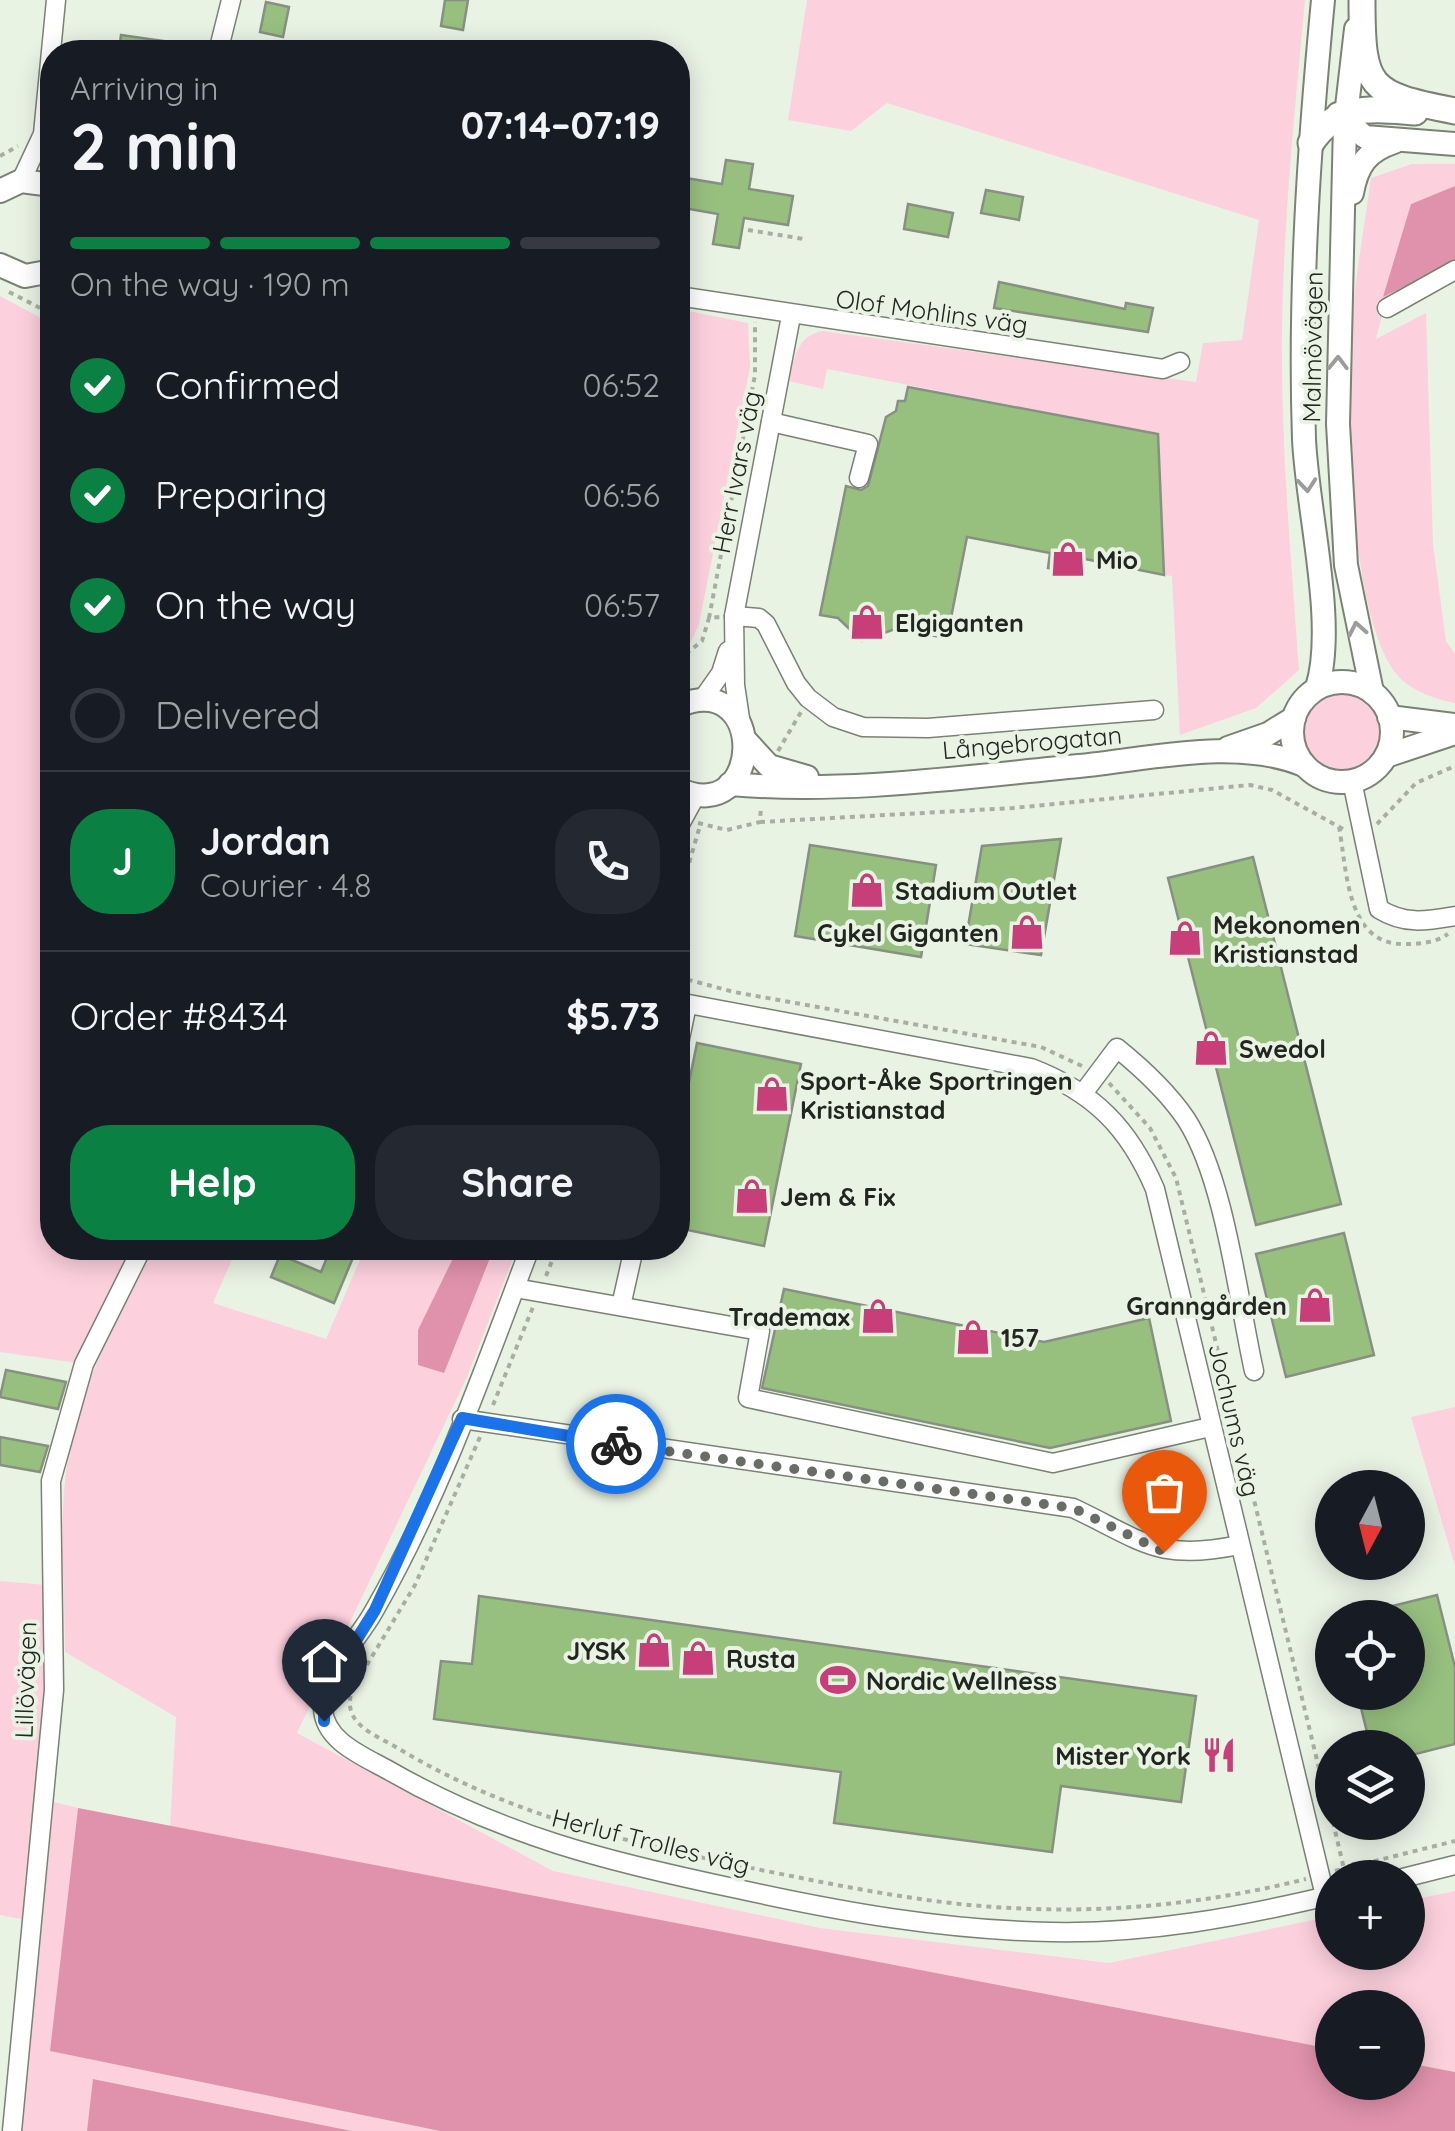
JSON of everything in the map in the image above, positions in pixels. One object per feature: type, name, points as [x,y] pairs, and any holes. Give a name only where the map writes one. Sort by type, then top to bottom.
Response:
[{"type":"highway","points":[[1361,0],[1362,54],[1372,80],[1395,97],[1455,112]]},
{"type":"highway","points":[[1311,144],[1344,117],[1368,108],[1455,112]]},
{"type":"main road","name":"Malmövägen","points":[[1361,0],[1344,117],[1338,424],[1344,547],[1372,692]]},
{"type":"main road","name":"Malmövägen","points":[[1317,688],[1323,631],[1304,444],[1302,370],[1311,144],[1322,7]]},
{"type":"main road","points":[[1322,7],[1326,88],[1344,117],[1366,138],[1455,144]]},
{"type":"main road","points":[[1339,287],[1356,173],[1368,154],[1394,142]]},
{"type":"main road","points":[[8,185],[40,185]]},
{"type":"main road","points":[[4,275],[40,276]]},
{"type":"main road","points":[[1345,682],[1372,692],[1390,717],[1386,756],[1370,773],[1352,780],[1324,779],[1304,765],[1293,743],[1294,718],[1317,688],[1345,682]]},
{"type":"main road","name":"Långebrogatan","points":[[690,704],[725,708],[769,766],[792,775],[860,784]]},
{"type":"main road","points":[[1390,717],[1455,725]]},
{"type":"main road","name":"Långebrogatan","points":[[1210,753],[1268,734],[1294,718]]},
{"type":"main road","points":[[730,784],[744,765],[744,733]]},
{"type":"main road","points":[[1386,756],[1455,733]]},
{"type":"main road","name":"Långebrogatan","points":[[690,791],[730,784],[860,784],[1210,753],[1271,754],[1304,765]]},
{"type":"street","points":[[54,40],[56,0]]},
{"type":"street","points":[[221,40],[232,0]]},
{"type":"street","points":[[8,185],[40,138]]},
{"type":"street","points":[[1387,308],[1451,276]]},
{"type":"street","name":"Olof Mohlins väg","points":[[690,298],[1163,369],[1180,362]]},
{"type":"street","name":"Herr Ivars väg","points":[[690,699],[722,673],[732,636],[791,316]]},
{"type":"street","points":[[771,422],[868,444],[859,478]]},
{"type":"street","points":[[734,616],[758,618],[766,624],[796,683],[808,698],[833,717],[864,727],[928,728],[1154,710]]},
{"type":"street","name":"Herr Ivars väg","points":[[732,636],[744,733]]},
{"type":"street","points":[[1352,780],[1359,828],[1379,908],[1396,919],[1416,922],[1455,916]]},
{"type":"street","name":"Jochums väg","points":[[690,1005],[1031,1068],[1084,1092],[1124,1130],[1156,1189],[1316,1860]]},
{"type":"street","points":[[1084,1092],[1117,1048],[1156,1081],[1193,1132],[1216,1195],[1254,1371]]},
{"type":"street","name":"Lillövägen","points":[[12,2131],[54,1690],[51,1481],[84,1364],[136,1260]]},
{"type":"street","name":"Herluf Trolles väg","points":[[526,1260],[462,1418],[375,1610],[325,1690],[324,1721],[336,1738],[424,1791],[559,1848],[853,1914],[926,1924],[1056,1932],[1129,1930],[1254,1914],[1315,1899]]},
{"type":"street","points":[[621,1306],[631,1260]]},
{"type":"street","points":[[515,1288],[760,1331],[748,1398],[1053,1463],[1210,1427]]},
{"type":"street","points":[[462,1418],[1073,1508],[1164,1552],[1197,1554],[1239,1545]]},
{"type":"street","points":[[1425,1872],[1455,1865]]},
{"type":"path","points":[[748,230],[804,238]]},
{"type":"path","points":[[4,275],[9,292],[40,308]]},
{"type":"path","points":[[690,650],[702,641],[709,618],[755,375],[755,310]]},
{"type":"path","points":[[709,618],[734,616]]},
{"type":"path","points":[[760,822],[1013,808],[1250,786],[1272,790],[1335,826],[1359,828],[1387,818],[1416,784],[1455,766]]},
{"type":"path","points":[[690,859],[700,824]]},
{"type":"path","points":[[690,980],[734,992],[1041,1047],[1098,1074],[1142,1118],[1176,1178],[1315,1748]]},
{"type":"path","points":[[552,1260],[416,1585],[349,1698],[354,1722],[434,1770],[560,1824],[661,1849],[930,1903],[1098,1910],[1214,1898],[1315,1876]]},
{"type":"path","points":[[1380,1860],[1455,1841]]},
{"type":"shaded area","points":[[807,0],[1305,0],[1287,209],[1282,335],[1285,461],[1299,670],[1256,708],[1180,735],[1172,576],[1164,575],[1157,434],[827,369],[823,389],[789,381],[802,343],[823,331],[1196,382],[1203,343],[1242,340],[1259,220],[887,103],[851,131],[788,120]]},
{"type":"shaded area","points":[[1412,164],[1455,164],[1455,186],[1411,204],[1376,339],[1426,313],[1433,544],[1446,641],[1455,654],[1455,703],[1405,683],[1383,651],[1370,612],[1354,512],[1349,363],[1371,178]]},
{"type":"shaded area","points":[[1455,186],[1455,262],[1383,297],[1411,204]]},
{"type":"shaded area","points":[[0,296],[40,318],[40,1260],[128,1260],[77,1363],[0,1352]]},
{"type":"shaded area","points":[[690,311],[748,323],[750,367],[699,624],[691,642]]},
{"type":"shaded area","points":[[1334,693],[1350,693],[1375,710],[1381,732],[1375,754],[1364,765],[1350,771],[1334,771],[1309,754],[1303,740],[1303,724],[1320,699]]},
{"type":"shaded area","points":[[146,1260],[232,1260],[213,1303],[326,1339],[360,1260],[452,1260],[418,1331],[443,1373],[489,1260],[512,1260],[467,1377],[297,1733],[553,1871],[820,1928],[1109,1963],[1315,1920],[1315,1970],[1425,1970],[1425,1897],[1455,1891],[1455,2072],[1425,2066],[1425,1990],[1315,1990],[1315,2046],[170,1826],[176,1717],[65,1652],[64,1490],[72,1438],[96,1364]]},
{"type":"shaded area","points":[[452,1260],[489,1260],[444,1373],[418,1365],[418,1330]]},
{"type":"shaded area","points":[[1455,1407],[1455,1566],[1411,1417]]},
{"type":"shaded area","points":[[0,1581],[46,1585],[47,1689],[26,1920],[0,1915]]},
{"type":"shaded area","points":[[54,1802],[78,1808],[51,2051],[440,2131],[352,2131],[94,2079],[87,2131],[21,2131]]},
{"type":"shaded area","points":[[78,1808],[1315,2046],[1315,2100],[1425,2100],[1425,2066],[1455,2072],[1455,2131],[440,2131],[50,2051]]},
{"type":"shaded area","points":[[93,2079],[352,2131],[87,2131]]},
{"type":"building","points":[[445,0],[468,0],[463,30],[441,26]]},
{"type":"building","points":[[266,2],[289,7],[283,37],[260,32]]},
{"type":"building","points":[[121,35],[157,40],[120,40]]},
{"type":"building","points":[[726,160],[753,164],[749,189],[793,196],[788,225],[744,218],[739,248],[713,244],[718,214],[690,209],[690,179],[722,184]]},
{"type":"building","points":[[986,190],[1023,197],[1019,220],[981,213]]},
{"type":"building","points":[[908,204],[953,213],[948,237],[904,229]]},
{"type":"building","points":[[999,282],[1125,309],[1126,303],[1153,308],[1148,332],[994,308]]},
{"type":"building","points":[[908,387],[1158,434],[1164,575],[1080,558],[1076,574],[1048,568],[1050,553],[967,537],[947,638],[895,629],[862,641],[838,618],[820,615],[846,486],[861,490],[868,486],[886,417],[896,411],[898,401],[905,401]]},
{"type":"building","points":[[1061,839],[1041,955],[965,944],[982,846]]},
{"type":"building","name":"Stadium Outlet","points":[[810,845],[936,865],[921,957],[795,936]]},
{"type":"building","points":[[1253,857],[1341,1204],[1256,1225],[1168,878]]},
{"type":"building","points":[[697,1043],[801,1064],[764,1246],[690,1231],[690,1078]]},
{"type":"building","name":"Granngården","points":[[1344,1233],[1374,1355],[1286,1377],[1256,1254]]},
{"type":"building","points":[[278,1260],[292,1260],[321,1272],[326,1260],[352,1260],[334,1303],[271,1277]]},
{"type":"building","points":[[784,1289],[1044,1342],[1149,1318],[1171,1421],[1050,1448],[762,1388]]},
{"type":"building","points":[[6,1370],[66,1382],[58,1409],[0,1397]]},
{"type":"building","points":[[0,1437],[48,1446],[40,1472],[0,1465]]},
{"type":"building","points":[[1437,1595],[1455,1667],[1455,1744],[1425,1752],[1425,1730],[1366,1730],[1362,1710],[1425,1710],[1425,1600],[1417,1600]]},
{"type":"building","points":[[479,1596],[1196,1696],[1181,1802],[1061,1786],[1052,1852],[834,1823],[841,1772],[434,1719],[441,1661],[472,1664]]},
{"type":"way so far","points":[[616,1444],[1073,1508],[1164,1552]]},
{"type":"place","name":"Mio","points":[[1068,559]]},
{"type":"place","name":"Elgiganten","points":[[867,622]]},
{"type":"place","name":"Stadium Outlet","points":[[867,890]]},
{"type":"place","name":"Cykel Giganten","points":[[1027,932]]},
{"type":"place","name":"Mekonomen Kristianstad","points":[[1185,938]]},
{"type":"place","name":"Swedol","points":[[1211,1048]]},
{"type":"place","name":"Sport-Åke Sportringen Kristianstad","points":[[772,1094]]},
{"type":"place","name":"Jem & Fix","points":[[752,1196]]},
{"type":"place","name":"Granngården","points":[[1315,1305]]},
{"type":"place","name":"Trademax","points":[[878,1316]]},
{"type":"place","name":"157","points":[[973,1337]]},
{"type":"place","name":"JYSK","points":[[654,1650]]},
{"type":"place","name":"Rusta","points":[[698,1658]]},
{"type":"place","name":"Nordic Wellness","points":[[838,1680]]},
{"type":"place","name":"Mister York","points":[[1219,1755]]},
{"type":"route","points":[[324,1721],[325,1690],[375,1610],[462,1418],[616,1444]]}]
